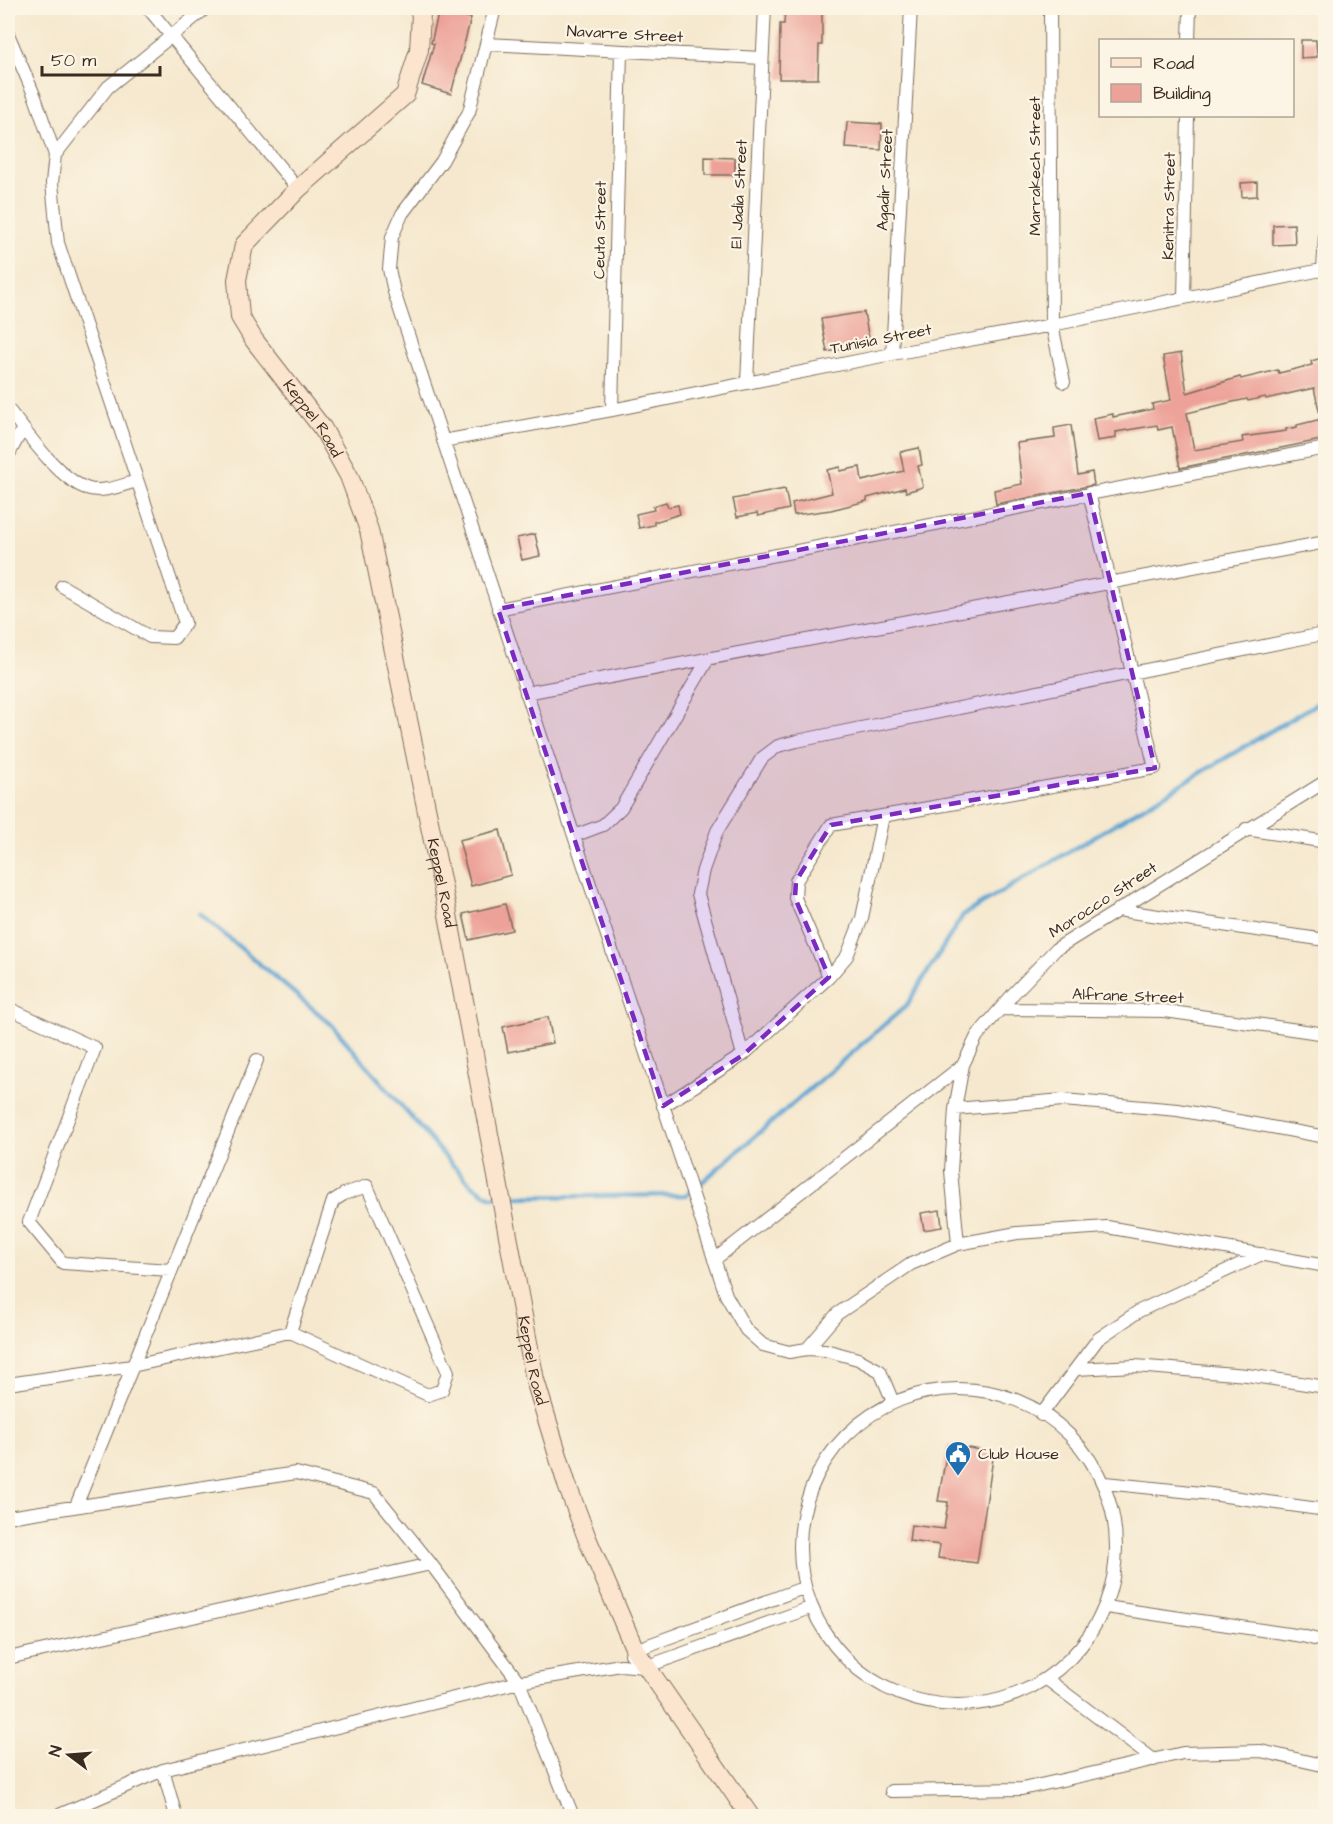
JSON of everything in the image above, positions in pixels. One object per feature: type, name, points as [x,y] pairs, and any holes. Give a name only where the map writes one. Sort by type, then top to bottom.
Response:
[{"type":"street","points":[[148,8],[298,189]]},
{"type":"street","points":[[55,155],[108,87],[206,8]]},
{"type":"street","name":"Keppel Road","points":[[418,8],[421,14],[419,50],[405,95],[298,189],[244,245],[237,280],[240,317],[254,340],[323,429],[348,476],[369,530],[444,892],[535,1380],[567,1485],[635,1650],[750,1816]]},
{"type":"street","points":[[495,8],[469,112],[442,161],[402,214],[392,237],[389,269],[394,292],[726,1296],[746,1329],[763,1345],[789,1352],[807,1348],[825,1350],[858,1359],[880,1371],[893,1402]]},
{"type":"street","name":"El Jadia Street","points":[[747,382],[765,8]]},
{"type":"street","name":"Agadir Street","points":[[892,354],[911,8]]},
{"type":"street","name":"Marrakech Street","points":[[1050,8],[1052,325],[1064,382]]},
{"type":"street","points":[[1189,39],[1190,8]]},
{"type":"street","points":[[8,34],[35,96],[55,155],[52,183],[58,243],[184,623],[174,638],[150,636],[62,586]]},
{"type":"street","name":"Navarre Street","points":[[486,44],[762,57]]},
{"type":"street","name":"Ceuta Street","points":[[612,410],[621,51]]},
{"type":"street","name":"Kenitra Street","points":[[1184,298],[1188,117]]},
{"type":"street","points":[[1324,270],[1326,220]]},
{"type":"street","name":"Tunisia Street","points":[[443,441],[1052,325],[1324,270]]},
{"type":"street","points":[[8,409],[62,473],[87,489],[108,489],[137,481]]},
{"type":"street","points":[[8,456],[23,428]]},
{"type":"street","points":[[498,609],[1326,448]]},
{"type":"street","points":[[829,977],[795,898],[796,881],[831,825],[1155,768],[1089,493]]},
{"type":"street","points":[[526,693],[1326,542]]},
{"type":"street","points":[[743,1055],[698,894],[703,870],[717,831],[762,758],[778,746],[1318,635],[1326,628]]},
{"type":"street","points":[[574,836],[603,825],[621,808],[708,659]]},
{"type":"street","name":"Morocco Street","points":[[958,1244],[951,1171],[955,1109],[963,1065],[977,1036],[1056,949],[1326,781]]},
{"type":"street","points":[[663,1106],[743,1055],[829,977],[847,956],[862,918],[884,816]]},
{"type":"street","points":[[1246,829],[1326,842]]},
{"type":"street","points":[[1117,910],[1326,940]]},
{"type":"street","points":[[8,1008],[95,1048],[29,1222],[63,1263],[171,1270]]},
{"type":"street","name":"Alfrane Street","points":[[1001,1009],[1165,1011],[1326,1034]]},
{"type":"street","points":[[76,1506],[256,1060]]},
{"type":"street","points":[[714,1260],[963,1065]]},
{"type":"street","points":[[955,1109],[1063,1100],[1178,1110],[1326,1137]]},
{"type":"street","points":[[8,1384],[132,1365],[290,1332],[428,1395],[442,1390],[448,1372],[367,1186],[344,1194],[333,1201],[290,1332]]},
{"type":"street","points":[[807,1348],[837,1314],[911,1264],[958,1244],[1017,1233],[1107,1227],[1326,1266]]},
{"type":"street","points":[[1041,1415],[1098,1340],[1139,1311],[1262,1254]]},
{"type":"street","points":[[1076,1369],[1146,1367],[1247,1375],[1326,1387]]},
{"type":"street","points":[[948,1390],[1002,1396],[1032,1408],[1041,1415],[1075,1440],[1105,1483],[1119,1534],[1113,1594],[1078,1655],[1048,1680],[997,1701],[959,1705],[920,1700],[863,1673],[824,1633],[810,1608],[803,1588],[797,1543],[802,1505],[830,1450],[861,1420],[893,1402],[948,1390]]},
{"type":"street","points":[[8,1517],[296,1473],[374,1493],[431,1564],[519,1682],[573,1816]]},
{"type":"street","points":[[1105,1483],[1211,1494],[1326,1510]]},
{"type":"street","points":[[8,1658],[431,1564]]},
{"type":"street","points":[[621,1665],[635,1650],[803,1588]]},
{"type":"street","points":[[1106,1607],[1302,1636],[1326,1642]]},
{"type":"street","points":[[57,1816],[163,1770],[519,1682],[621,1665],[645,1666],[810,1608]]},
{"type":"street","points":[[747,1609],[753,1628]]},
{"type":"street","points":[[1048,1680],[1154,1760]]},
{"type":"street","points":[[891,1791],[1022,1789],[1183,1753],[1261,1751],[1326,1766]]},
{"type":"street","points":[[163,1770],[176,1816]]},
{"type":"highlighted area","points":[[1089,493],[1155,768],[831,825],[796,881],[795,898],[829,977],[743,1055],[663,1106],[498,609]]},
{"type":"building","points":[[785,8],[822,8],[822,45],[819,45],[818,79],[779,79],[780,24],[784,24]]},
{"type":"building","points":[[439,10],[471,18],[451,94],[422,85],[434,44],[431,43]]},
{"type":"building","points":[[1301,40],[1316,40],[1317,57],[1301,58]]},
{"type":"building","points":[[847,122],[882,124],[881,150],[845,148]]},
{"type":"building","points":[[705,157],[735,158],[735,175],[705,175]]},
{"type":"building","points":[[1257,182],[1257,196],[1242,197],[1241,183]]},
{"type":"building","points":[[1294,224],[1295,244],[1273,245],[1273,225]]},
{"type":"building","points":[[864,312],[870,345],[827,352],[821,319]]},
{"type":"building","points":[[1181,353],[1187,393],[1240,377],[1241,379],[1278,370],[1279,373],[1312,365],[1311,361],[1326,357],[1326,414],[1320,415],[1314,388],[1266,399],[1265,397],[1248,401],[1247,399],[1187,413],[1194,450],[1243,442],[1242,437],[1286,431],[1297,425],[1326,418],[1326,439],[1180,468],[1172,427],[1158,430],[1157,425],[1116,432],[1116,438],[1097,441],[1093,418],[1113,414],[1113,417],[1153,409],[1152,404],[1171,400],[1163,356]]},
{"type":"building","points":[[1071,425],[1078,475],[1092,472],[1094,485],[996,504],[994,490],[1022,484],[1017,443],[1055,438],[1054,428]]},
{"type":"building","points":[[919,448],[922,465],[918,466],[923,487],[906,492],[905,488],[831,510],[794,515],[792,503],[832,493],[827,470],[840,467],[840,471],[860,467],[862,481],[904,471],[900,452]]},
{"type":"building","points":[[785,489],[789,509],[758,516],[757,513],[737,517],[733,499]]},
{"type":"building","points":[[666,502],[668,507],[678,505],[680,514],[654,522],[654,525],[639,528],[636,514],[654,510],[653,506]]},
{"type":"building","points":[[535,534],[540,556],[522,560],[517,538]]},
{"type":"building","points":[[500,830],[511,875],[471,886],[459,840]]},
{"type":"building","points":[[505,904],[512,930],[469,940],[463,914]]},
{"type":"building","points":[[548,1017],[553,1043],[508,1052],[503,1027]]},
{"type":"building","points":[[940,1210],[942,1227],[924,1230],[921,1213]]},
{"type":"building","points":[[948,1445],[994,1452],[977,1563],[938,1558],[940,1545],[909,1541],[911,1525],[944,1529],[948,1502],[938,1501]]},
{"type":"waterway","points":[[504,1197],[687,1195],[907,1005],[963,915],[1326,698]]},
{"type":"waterway","points":[[200,914],[331,1024],[448,1160],[472,1185],[491,1197],[496,1197]]},
{"type":"place","name":"Club House","points":[[958,1477]]}]
